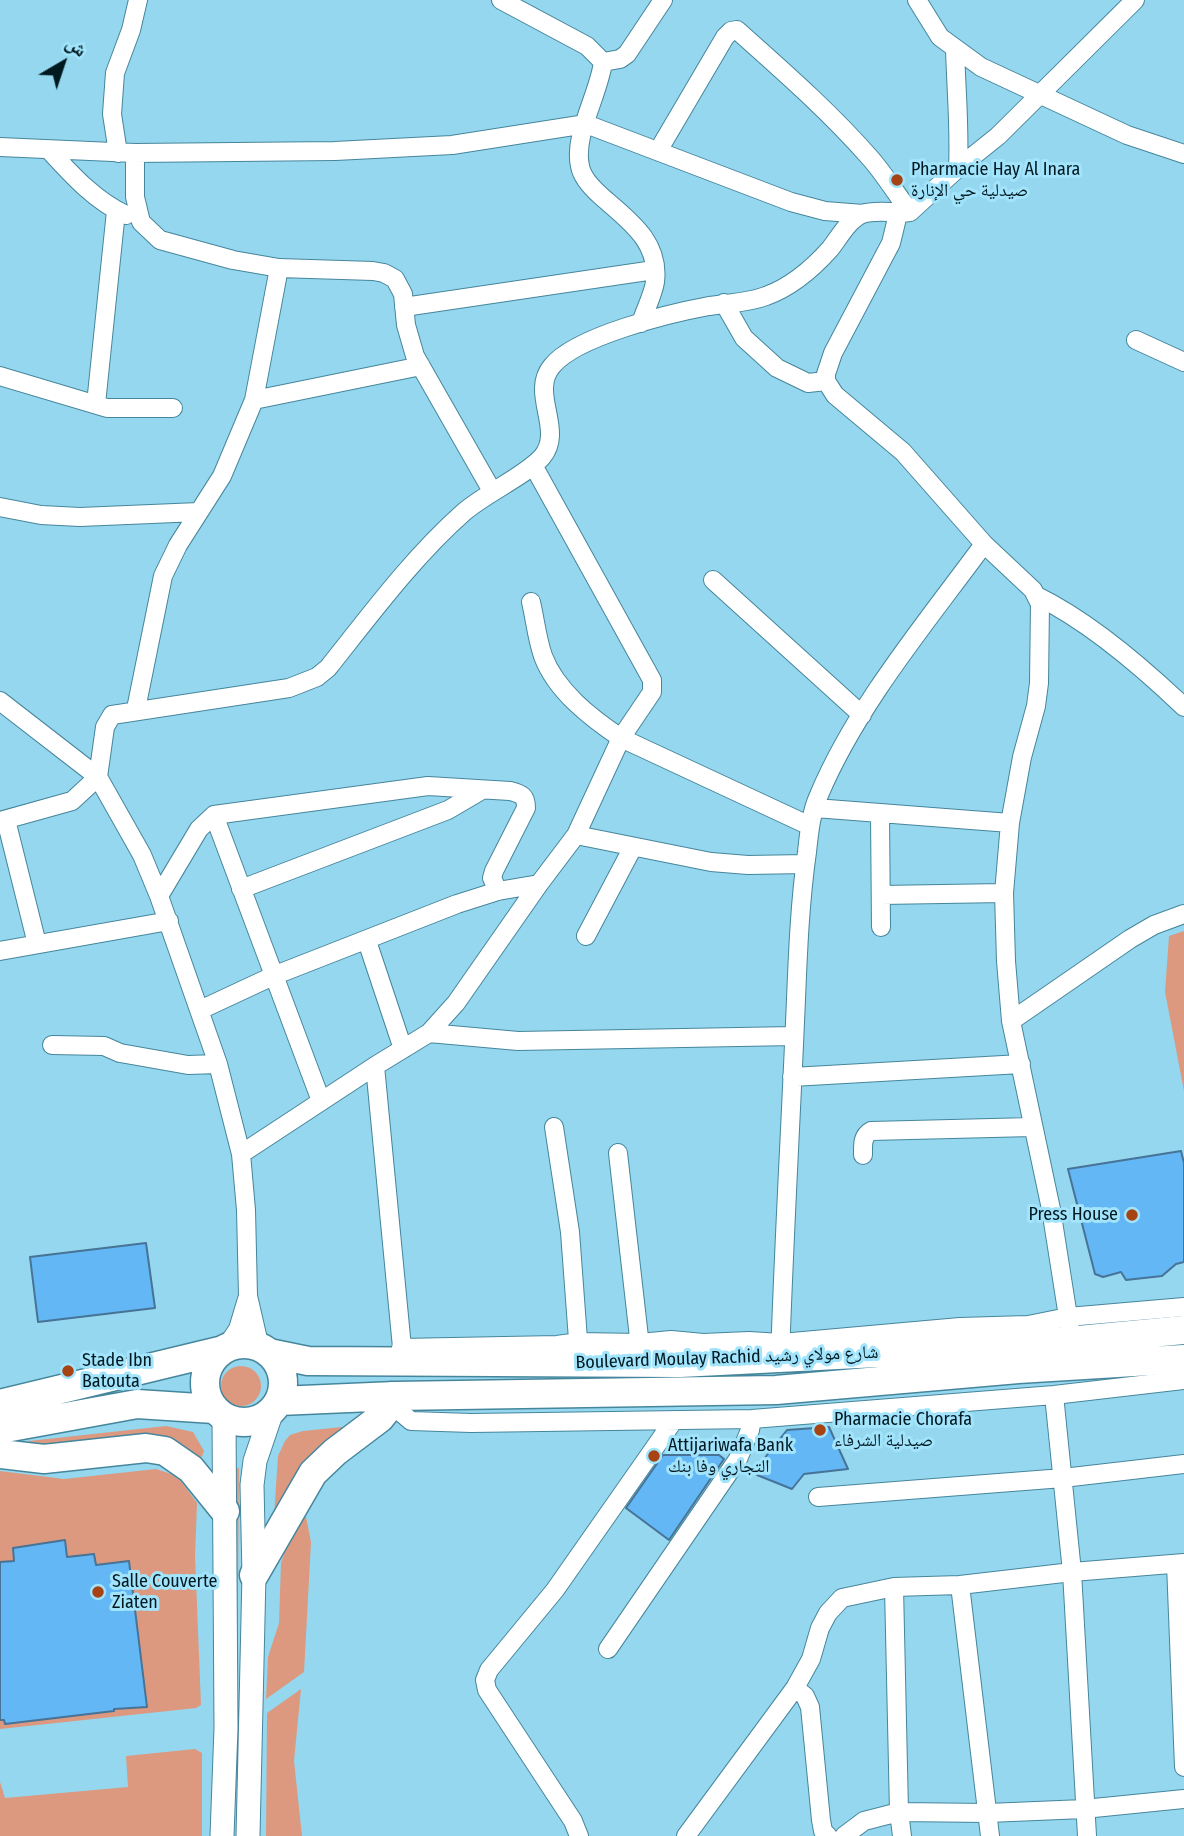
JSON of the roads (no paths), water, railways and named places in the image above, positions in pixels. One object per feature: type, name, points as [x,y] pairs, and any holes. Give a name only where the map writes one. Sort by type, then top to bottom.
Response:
[{"type":"main road","name":"Boulevard Moulay Rachid شارع مولاي رشيد","points":[[265,1350],[308,1361],[402,1354],[781,1351],[1070,1329],[1184,1330]]},
{"type":"main road","points":[[0,1404],[249,1344],[265,1350],[278,1363],[282,1375],[283,1388],[276,1406],[261,1419],[249,1422],[236,1422],[219,1413],[137,1404],[0,1429]]},
{"type":"main road","points":[[219,1413],[206,1397],[204,1384],[206,1370],[213,1359],[225,1349]]},
{"type":"main road","name":"Boulevard Moulay Rachid شارع مولاي رشيد","points":[[276,1406],[393,1396],[776,1390],[1018,1369],[1184,1359]]},
{"type":"main road","points":[[254,1575],[313,1473],[335,1452],[374,1423],[388,1408],[393,1396]]},
{"type":"main road","points":[[0,1454],[44,1459],[146,1448],[165,1451],[191,1469],[225,1511]]},
{"type":"street","points":[[138,0],[131,30],[115,73],[112,114],[127,153],[141,222]]},
{"type":"street","points":[[501,0],[587,46],[603,62]]},
{"type":"street","points":[[917,0],[940,37],[981,67],[1128,135],[1184,154]]},
{"type":"street","points":[[1135,0],[998,136],[904,213],[833,353],[826,381],[835,395],[903,452],[985,544],[1037,596],[1040,604],[1039,683],[1010,823],[1004,893],[1010,1021],[1051,1209],[1070,1329],[1184,1307]]},
{"type":"street","points":[[603,62],[620,59],[627,54],[657,2]]},
{"type":"street","points":[[658,151],[725,37],[737,30],[803,89],[873,161],[904,213]]},
{"type":"street","points":[[955,48],[958,167]]},
{"type":"street","points":[[603,62],[580,147],[580,169],[594,191],[640,230],[655,260],[654,283],[641,323]]},
{"type":"street","points":[[0,147],[127,153],[335,151],[452,145],[586,124],[791,202],[825,211],[904,213]]},
{"type":"street","points":[[49,150],[76,179],[116,211],[141,222],[160,240],[233,260],[279,268],[384,273],[395,279],[403,294],[409,336],[421,366],[492,491]]},
{"type":"street","points":[[96,404],[116,211]]},
{"type":"street","points":[[37,944],[3,820],[72,801],[99,777],[105,727],[112,715],[136,709],[289,688],[317,677],[440,535],[465,511],[533,466],[544,455],[551,438],[544,383],[551,366],[575,347],[641,323],[724,303],[767,296],[811,269],[848,226],[863,214]]},
{"type":"street","points":[[136,709],[163,576],[178,545],[222,476],[254,400],[279,268]]},
{"type":"street","points":[[404,307],[654,270]]},
{"type":"street","points":[[724,303],[744,338],[777,368],[808,383],[826,381]]},
{"type":"street","points":[[1136,340],[1184,362]]},
{"type":"street","points":[[254,400],[421,366]]},
{"type":"street","points":[[0,376],[107,408],[173,408]]},
{"type":"street","points":[[241,1154],[429,1033],[456,1003],[576,835],[621,738],[652,692],[652,680],[533,466]]},
{"type":"street","points":[[0,507],[41,515],[79,517],[199,512]]},
{"type":"street","points":[[781,1351],[801,892],[817,797],[862,715],[985,544]]},
{"type":"street","points":[[713,580],[862,715]]},
{"type":"street","points":[[1037,596],[1070,612],[1158,682],[1184,707]]},
{"type":"street","points":[[531,602],[543,657],[566,694],[592,718],[621,738],[812,817],[880,814],[1010,823]]},
{"type":"street","points":[[0,701],[99,777],[142,855],[159,895],[218,1064],[241,1154],[246,1210],[248,1296],[265,1350]]},
{"type":"street","points":[[159,895],[199,829],[214,815],[428,786],[521,793],[526,799],[526,808],[494,871],[492,878],[498,891]]},
{"type":"street","points":[[241,889],[448,810],[482,790]]},
{"type":"street","points":[[880,814],[881,927]]},
{"type":"street","points":[[214,815],[321,1101]]},
{"type":"street","points":[[576,835],[736,864],[805,864]]},
{"type":"street","points":[[586,936],[633,847]]},
{"type":"street","points":[[200,1010],[273,976],[457,904],[498,891],[539,884]]},
{"type":"street","points":[[881,895],[1004,893]]},
{"type":"street","points":[[1010,1021],[1130,939],[1154,925],[1184,914]]},
{"type":"street","points":[[0,951],[169,921]]},
{"type":"street","points":[[367,941],[403,1049]]},
{"type":"street","points":[[429,1033],[518,1041],[794,1036]]},
{"type":"street","points":[[52,1045],[104,1046],[120,1053],[188,1065],[218,1064]]},
{"type":"street","points":[[792,1077],[1021,1064]]},
{"type":"street","points":[[375,1066],[402,1354]]},
{"type":"street","points":[[554,1127],[570,1232],[579,1352]]},
{"type":"street","points":[[863,1155],[863,1139],[871,1131],[1032,1127]]},
{"type":"street","points":[[618,1153],[641,1353]]},
{"type":"street","points":[[225,1349],[238,1329],[248,1296]]},
{"type":"street","points":[[374,1423],[752,1419],[1054,1395],[1184,1380]]},
{"type":"street","points":[[1054,1395],[1072,1572],[1087,1836]]},
{"type":"street","points":[[393,1396],[398,1410],[411,1421]]},
{"type":"street","points":[[248,1836],[254,1575],[252,1485],[255,1461],[276,1406]]},
{"type":"street","points":[[219,1413],[225,1511],[226,1728],[222,1836]]},
{"type":"street","points":[[608,1649],[738,1459],[752,1419]]},
{"type":"street","points":[[579,1836],[573,1821],[487,1690],[485,1680],[489,1670],[555,1590],[674,1420]]},
{"type":"street","points":[[818,1497],[1063,1478],[1184,1464]]},
{"type":"street","points":[[686,1836],[795,1688],[811,1659],[820,1628],[828,1613],[842,1598],[894,1587],[960,1584],[1180,1563],[1184,1767]]},
{"type":"street","points":[[960,1584],[990,1836]]},
{"type":"street","points":[[894,1587],[899,1812],[902,1836]]},
{"type":"street","points":[[795,1688],[805,1696],[810,1707],[821,1820],[823,1830],[828,1836]]},
{"type":"street","points":[[844,1836],[864,1821],[899,1812],[988,1813],[1084,1809],[1184,1799]]},
{"type":"place","name":"Pharmacie Hay Al Inara صيدلية حي الإنارة","points":[[897,180]]},
{"type":"place","name":"Press House","points":[[1132,1215]]},
{"type":"place","name":"Stade Ibn Batouta","points":[[68,1371]]},
{"type":"place","name":"Pharmacie Chorafa صيدلية الشرفاء","points":[[820,1430]]},
{"type":"place","name":"Attijariwafa Bank التجاري وفا بنك","points":[[654,1456]]},
{"type":"place","name":"Salle Couverte Ziaten","points":[[98,1592]]}]
